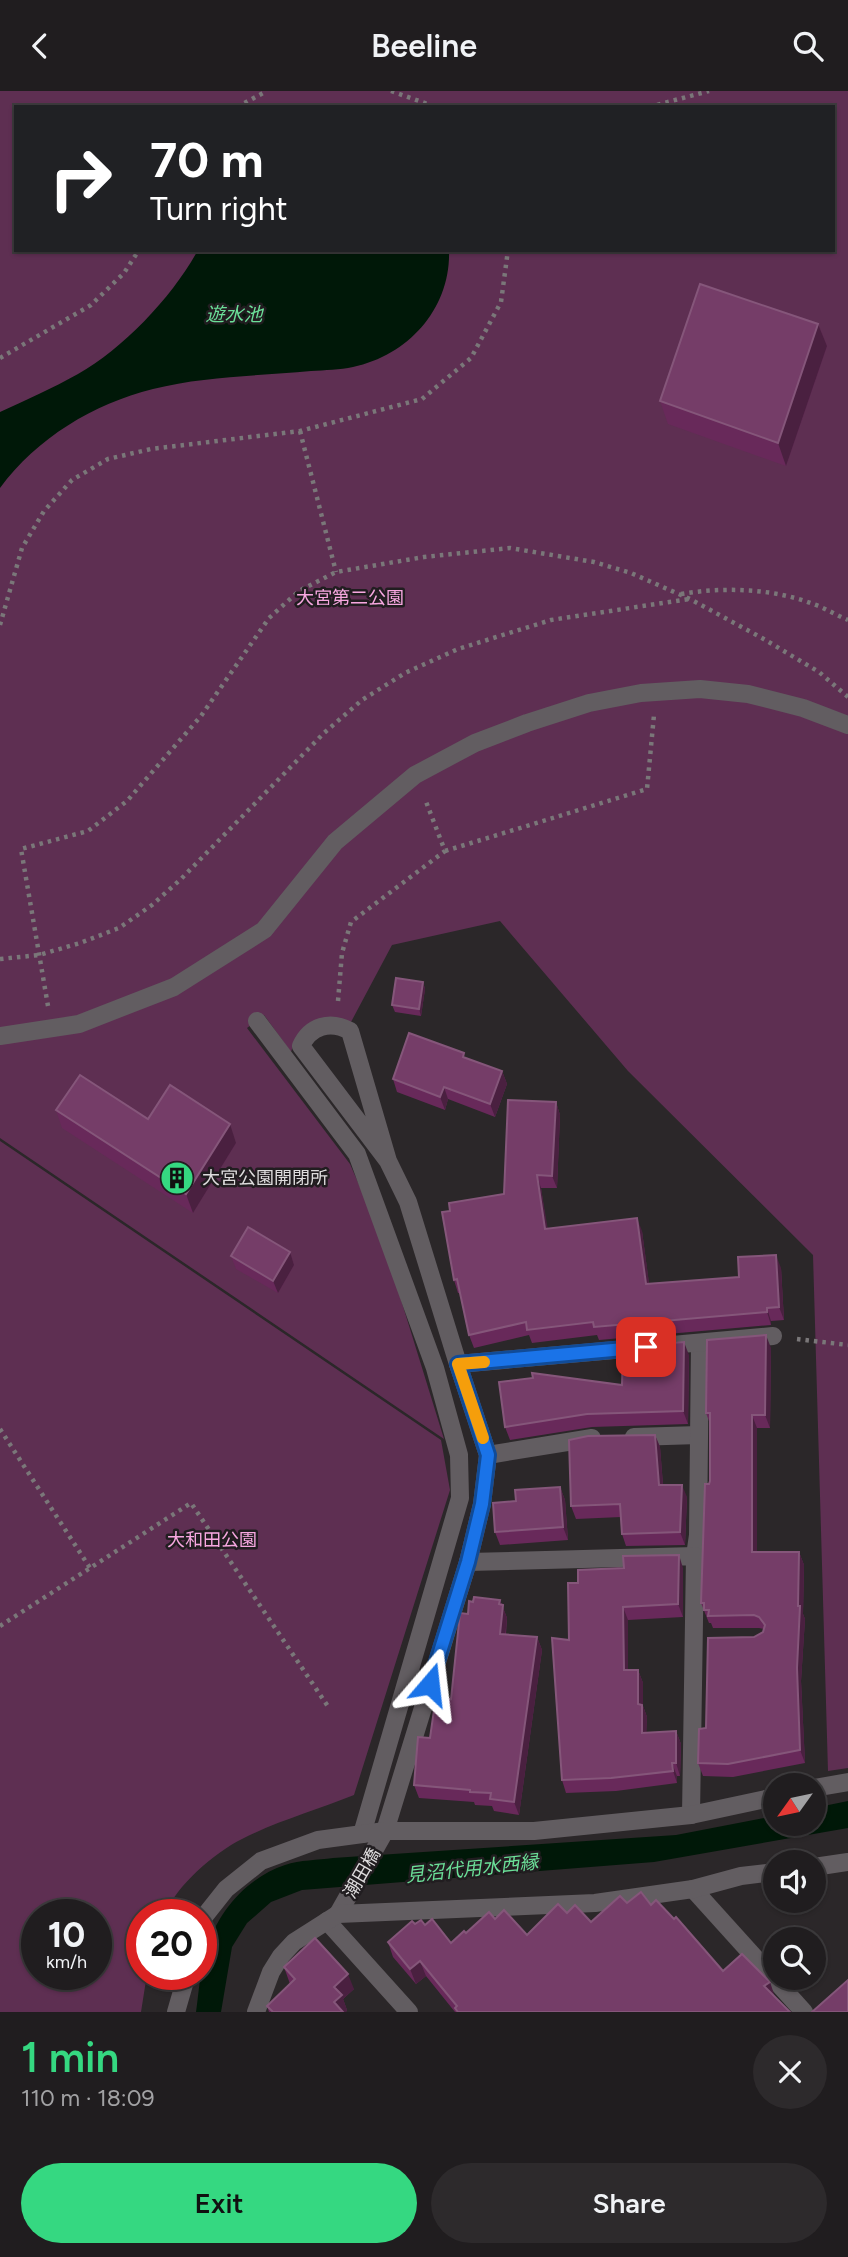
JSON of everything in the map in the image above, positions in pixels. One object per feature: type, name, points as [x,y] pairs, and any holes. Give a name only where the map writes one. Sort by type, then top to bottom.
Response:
[{"type":"street","points":[[0,1036],[79,1024],[174,987],[264,930],[335,842],[415,775],[475,743],[527,723],[589,702],[656,692],[700,689],[748,694],[803,708],[848,725]]},
{"type":"street","points":[[257,1021],[357,1154],[435,1368],[459,1455],[460,1498],[362,1834]]},
{"type":"street","points":[[388,1161],[301,1046],[312,1030],[321,1026],[341,1026],[350,1031],[388,1161],[408,1202],[488,1455],[612,1437],[699,1435]]},
{"type":"street","points":[[458,1364],[773,1336]]},
{"type":"street","points":[[691,1815],[701,1640],[695,1556],[698,1535],[700,1343]]},
{"type":"street","name":"潮田橋","points":[[332,1918],[385,1831],[468,1562],[482,1504],[488,1455]]},
{"type":"street","points":[[468,1562],[695,1556]]},
{"type":"street","points":[[826,1786],[845,1783]]},
{"type":"street","points":[[217,1900],[226,1889],[261,1861],[318,1840],[385,1831],[534,1831],[691,1815],[763,1800]]},
{"type":"street","points":[[826,1865],[848,1862]]},
{"type":"street","points":[[256,2012],[271,1972],[281,1956],[294,1942],[332,1918],[595,1903],[693,1889],[741,1876],[763,1873]]},
{"type":"street","points":[[693,1889],[804,2012]]},
{"type":"street","points":[[332,1918],[409,2012]]},
{"type":"street","points":[[176,2012],[182,1990]]},
{"type":"path","points":[[239,105],[267,91]]},
{"type":"path","points":[[391,91],[430,105]]},
{"type":"path","points":[[656,105],[709,91]]},
{"type":"path","points":[[0,358],[91,305],[124,273],[138,252]]},
{"type":"path","points":[[0,625],[22,548],[44,510],[72,480],[108,459],[151,449],[300,431],[422,399],[471,358],[501,302],[508,252]]},
{"type":"path","points":[[300,431],[336,572]]},
{"type":"path","points":[[52,1028],[21,849],[88,831],[127,801],[201,716],[269,618],[299,591],[336,572],[424,557],[510,548],[594,562],[631,573],[690,599],[819,672],[848,698]]},
{"type":"path","points":[[680,594],[708,590],[765,592],[810,602],[848,620]]},
{"type":"path","points":[[0,959],[39,955],[119,928],[152,905],[324,733],[362,700],[405,673],[458,649],[551,620],[690,599]]},
{"type":"path","points":[[341,1026],[337,992],[342,953],[351,922],[445,851],[647,789],[656,692]]},
{"type":"path","points":[[415,775],[445,851]]},
{"type":"path","points":[[773,1336],[848,1345]]},
{"type":"path","points":[[0,1429],[90,1568]]},
{"type":"path","points":[[0,1626],[191,1503],[329,1708]]},
{"type":"green space","name":"大宮第二公園","points":[[0,91],[848,91],[848,1768],[828,1771],[813,1255],[628,1071],[500,921],[392,945],[351,1022],[330,1018],[313,1021],[300,1032],[291,1052],[264,1015],[247,1028],[350,1164],[381,1235],[444,1439],[0,1138]]},
{"type":"green space","name":"大和田公園","points":[[0,1141],[441,1440],[450,1490],[354,1795],[269,1827],[231,1845],[208,1861],[173,1899],[126,1899],[126,1990],[144,1990],[141,2012],[0,2012]]},
{"type":"water","name":"遊水池","points":[[197,252],[449,252],[443,291],[434,309],[423,326],[392,352],[348,368],[192,381],[131,396],[68,425],[31,454],[0,488],[0,412],[78,374],[113,350],[161,303]]},
{"type":"water","points":[[848,1801],[848,1828],[826,1832],[826,1806]]},
{"type":"water","name":"見沼代用水西縁","points":[[763,1818],[763,1836],[802,1836],[654,1862],[302,1890],[271,1902],[247,1923],[232,1947],[221,2012],[196,2012],[199,1990],[217,1990],[217,1925],[236,1897],[271,1870],[303,1861],[333,1858],[676,1835]]},
{"type":"building","points":[[700,284],[818,324],[778,443],[660,401]]},
{"type":"building","points":[[396,978],[423,982],[419,1009],[392,1005]]},
{"type":"building","points":[[409,1033],[464,1053],[463,1057],[502,1071],[490,1104],[444,1087],[440,1097],[393,1079]]},
{"type":"building","name":"大宮公園開閉所","points":[[80,1075],[148,1119],[170,1085],[230,1124],[186,1194],[56,1110]]},
{"type":"building","points":[[508,1100],[556,1102],[552,1176],[537,1175],[545,1229],[637,1218],[646,1284],[739,1277],[738,1257],[776,1255],[779,1307],[767,1308],[767,1312],[594,1327],[593,1322],[527,1330],[526,1322],[469,1335],[457,1279],[454,1280],[442,1212],[450,1211],[449,1203],[504,1194]]},
{"type":"building","points":[[248,1227],[290,1252],[273,1281],[231,1256]]},
{"type":"building","points":[[766,1335],[765,1415],[752,1415],[752,1552],[799,1552],[797,1668],[800,1750],[728,1764],[698,1763],[699,1729],[706,1728],[708,1638],[754,1637],[763,1632],[765,1625],[754,1615],[708,1616],[709,1610],[704,1610],[704,1603],[701,1603],[705,1484],[710,1481],[710,1413],[706,1413],[707,1340]]},
{"type":"building","points":[[684,1342],[683,1411],[587,1414],[505,1427],[499,1382],[533,1378],[532,1373],[622,1385],[623,1347]]},
{"type":"building","points":[[655,1435],[659,1485],[682,1485],[680,1532],[622,1534],[620,1504],[571,1506],[569,1440],[588,1436]]},
{"type":"building","points":[[560,1487],[563,1527],[495,1532],[493,1503],[516,1501],[515,1490]]},
{"type":"building","points":[[679,1555],[678,1604],[623,1607],[624,1670],[638,1670],[638,1704],[642,1705],[642,1733],[676,1731],[676,1763],[672,1763],[673,1771],[562,1780],[552,1638],[569,1640],[568,1583],[578,1583],[578,1570],[624,1568],[623,1556]]},
{"type":"building","points":[[474,1597],[500,1600],[499,1604],[503,1605],[500,1634],[537,1637],[514,1802],[490,1799],[491,1793],[414,1785],[418,1737],[430,1738],[434,1710],[442,1711],[444,1698],[451,1699],[460,1613],[468,1614],[469,1601],[473,1602]]},
{"type":"building","points":[[641,1892],[651,1905],[656,1900],[674,1919],[676,1917],[723,1971],[742,1954],[763,1975],[763,1990],[768,1990],[790,2012],[458,2012],[455,2008],[457,2006],[420,1961],[410,1969],[388,1942],[412,1921],[415,1924],[421,1920],[425,1925],[432,1919],[451,1943],[489,1912],[495,1919],[504,1910],[527,1935],[558,1904],[567,1913],[575,1905],[591,1922],[620,1896],[627,1903]]},
{"type":"building","points":[[315,1938],[348,1974],[334,1987],[342,1995],[334,2002],[343,2012],[273,2012],[267,2006],[295,1979],[284,1967]]},
{"type":"building","points":[[848,1980],[848,2012],[812,2012]]},
{"type":"slow traffic","points":[[483,1438],[458,1364],[484,1362]]},
{"type":"place","name":"大宮公園開閉所","points":[[177,1178]]},
{"type":"route","points":[[430,1684],[468,1562],[482,1504],[488,1455],[458,1364],[646,1347]]}]
